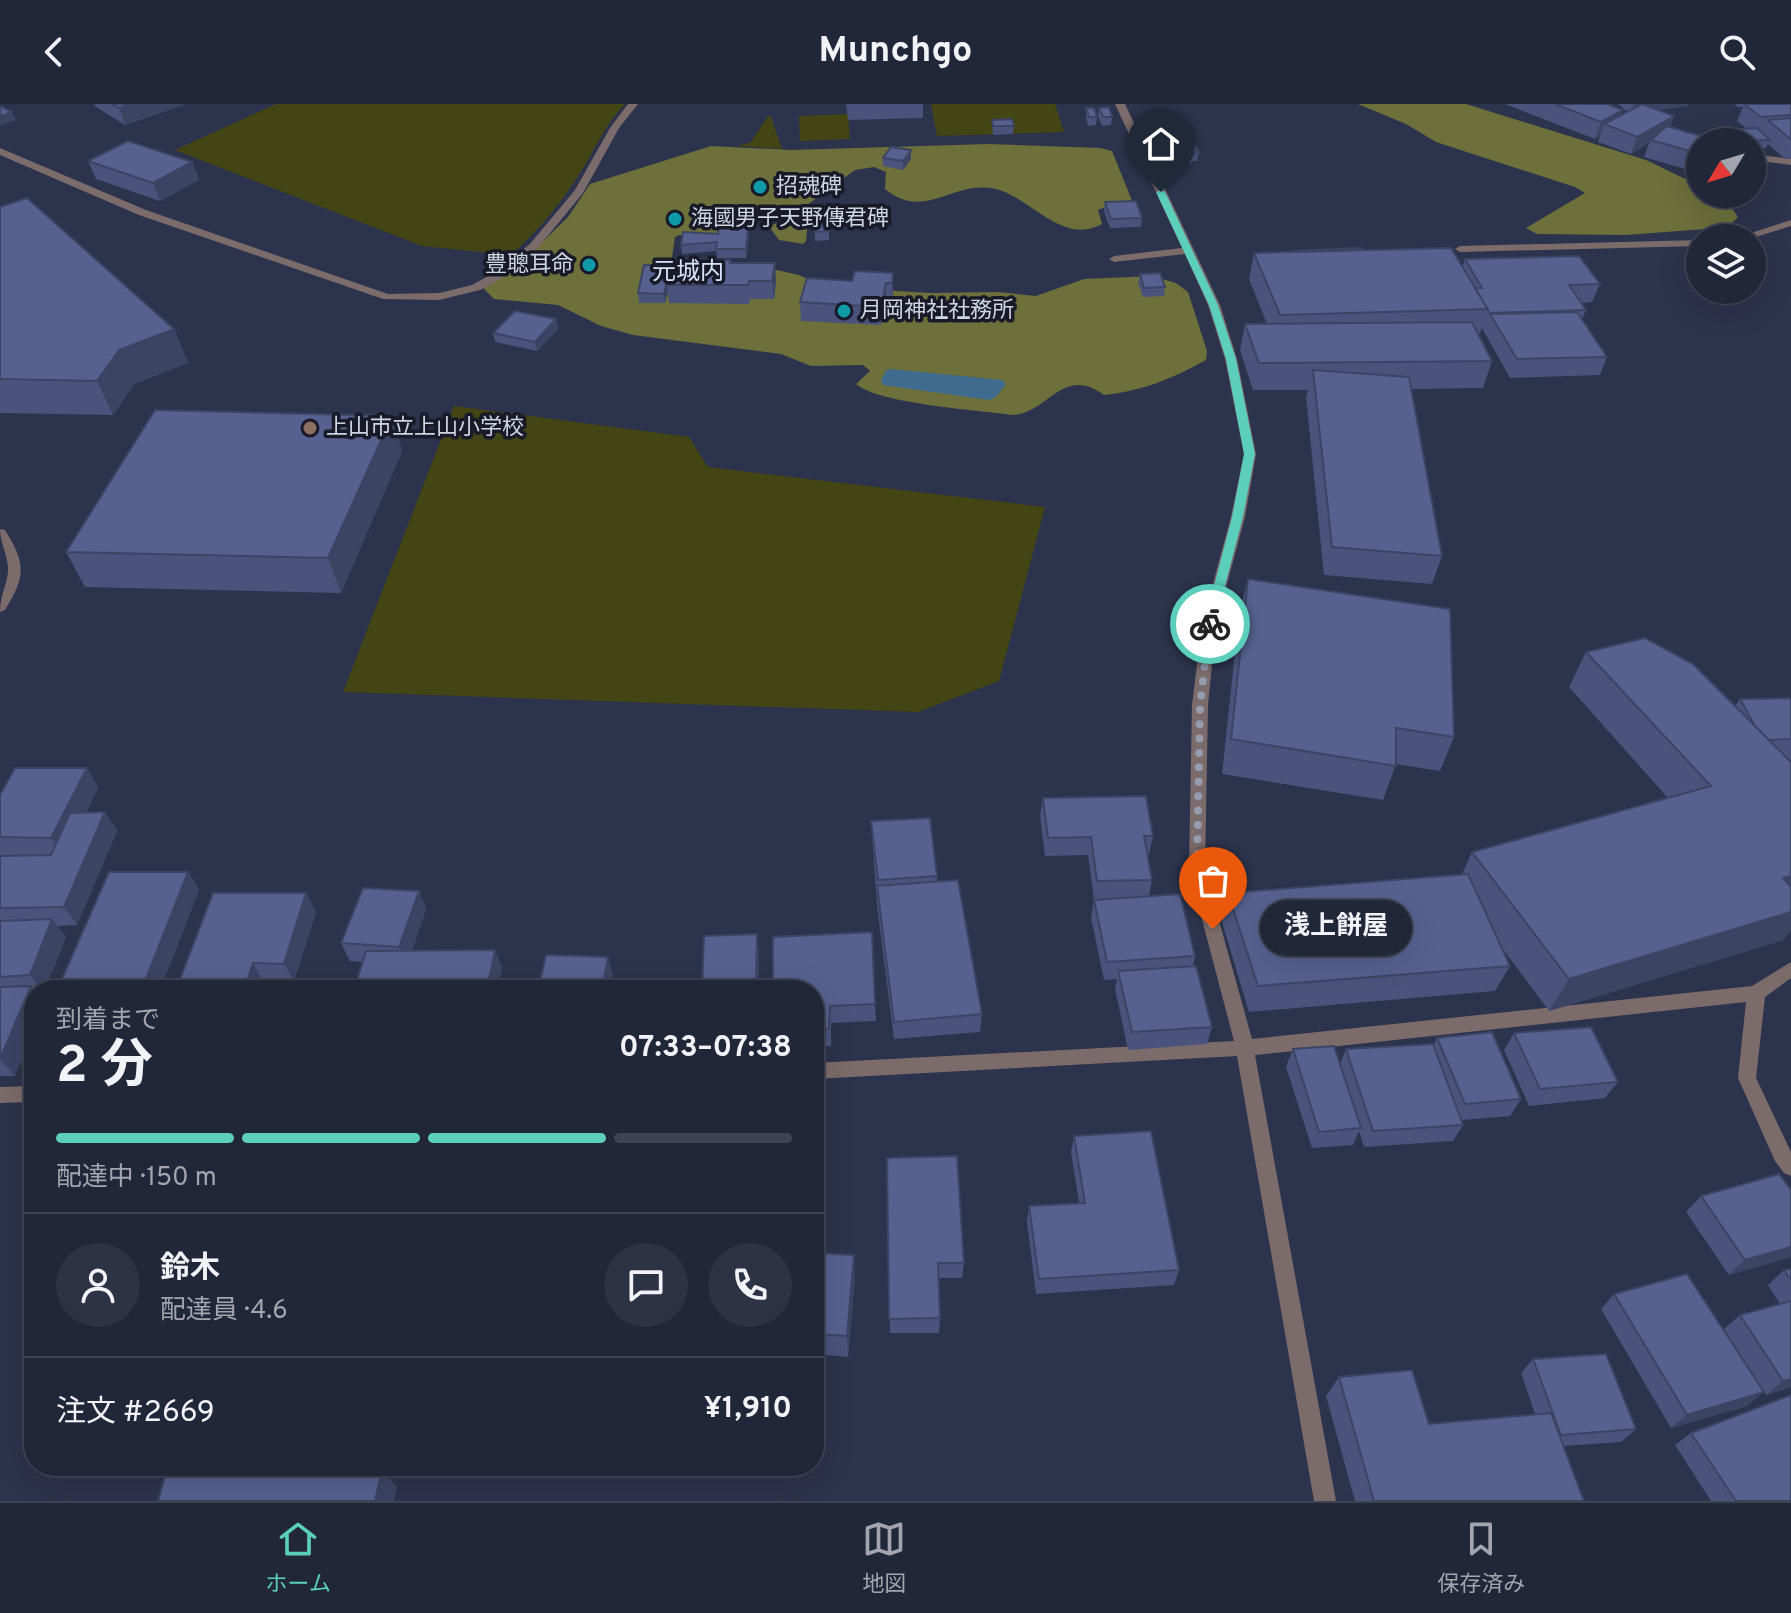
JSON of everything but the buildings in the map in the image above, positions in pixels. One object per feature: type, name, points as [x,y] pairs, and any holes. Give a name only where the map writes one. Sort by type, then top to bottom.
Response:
[{"type":"lane","points":[[0,151],[45,173],[179,227],[387,297],[424,297],[458,294],[486,281],[520,258],[562,217],[591,173],[614,127],[633,104]]},
{"type":"lane","points":[[1120,104],[1214,305],[1231,359],[1250,454],[1238,517],[1209,624],[1200,705],[1197,870],[1245,1048],[1325,1501]]},
{"type":"lane","points":[[1766,159],[1791,162]]},
{"type":"lane","points":[[1766,230],[1791,223]]},
{"type":"lane","points":[[1460,249],[1686,243]]},
{"type":"lane","points":[[1114,259],[1188,250]]},
{"type":"lane","points":[[0,533],[16,559],[16,579],[0,607]]},
{"type":"lane","points":[[824,1070],[1245,1048],[1756,993],[1791,969]]},
{"type":"lane","points":[[1756,993],[1747,1078],[1782,1155],[1791,1167]]},
{"type":"lane","points":[[0,1095],[24,1094]]},
{"type":"shaded area","points":[[276,104],[625,104],[557,206],[511,255],[422,246],[175,150]]},
{"type":"shaded area","points":[[931,104],[1055,104],[1064,132],[937,136]]},
{"type":"shaded area","points":[[848,114],[850,139],[800,141],[799,116]]},
{"type":"shaded area","points":[[768,116],[782,149],[738,146],[751,142]]},
{"type":"shaded area","points":[[454,406],[689,437],[708,467],[1045,507],[999,681],[918,712],[343,692]]},
{"type":"green space","points":[[1358,104],[1466,104],[1646,160],[1686,179],[1686,208],[1732,208],[1738,217],[1731,224],[1686,224],[1686,230],[1626,235],[1537,234],[1526,228],[1585,193],[1575,187],[1436,142],[1406,124]]},
{"type":"green space","points":[[988,144],[1112,151],[1133,203],[1098,210],[1102,224],[1088,229],[1074,229],[1060,225],[996,189],[966,189],[926,201],[913,202],[899,198],[885,189],[886,172],[874,167],[855,170],[803,208],[757,219],[736,234],[679,235],[675,237],[672,258],[763,267],[841,288],[932,293],[998,292],[1036,296],[1084,279],[1152,276],[1176,283],[1188,292],[1207,351],[1206,360],[1181,373],[1131,391],[1104,395],[1089,387],[1066,387],[1025,413],[1012,415],[885,397],[856,384],[870,371],[863,365],[811,366],[781,354],[633,335],[601,326],[558,305],[494,299],[483,288],[527,257],[568,217],[590,184],[711,146],[791,150]]},
{"type":"green space","points":[[796,222],[807,229],[803,244],[779,240],[770,228],[774,224]]},
{"type":"water","points":[[886,370],[1002,380],[1006,384],[996,397],[989,400],[883,385],[881,381]]},
{"type":"way so far","points":[[1210,624],[1200,705],[1197,870],[1213,929]]},
{"type":"place","name":"招魂碑","points":[[760,187]]},
{"type":"place","name":"海國男子天野傳君碑","points":[[675,219]]},
{"type":"place","name":"豊聰耳命","points":[[589,265]]},
{"type":"place","name":"月岡神社社務所","points":[[844,311]]},
{"type":"place","name":"上山市立上山小学校","points":[[310,428]]},
{"type":"place","name":"浅上餅屋","points":[[1213,929]]},
{"type":"district","name":"元城内","points":[[688,273]]},
{"type":"route","points":[[1161,192],[1214,305],[1231,359],[1250,454],[1238,517],[1210,624]]}]
